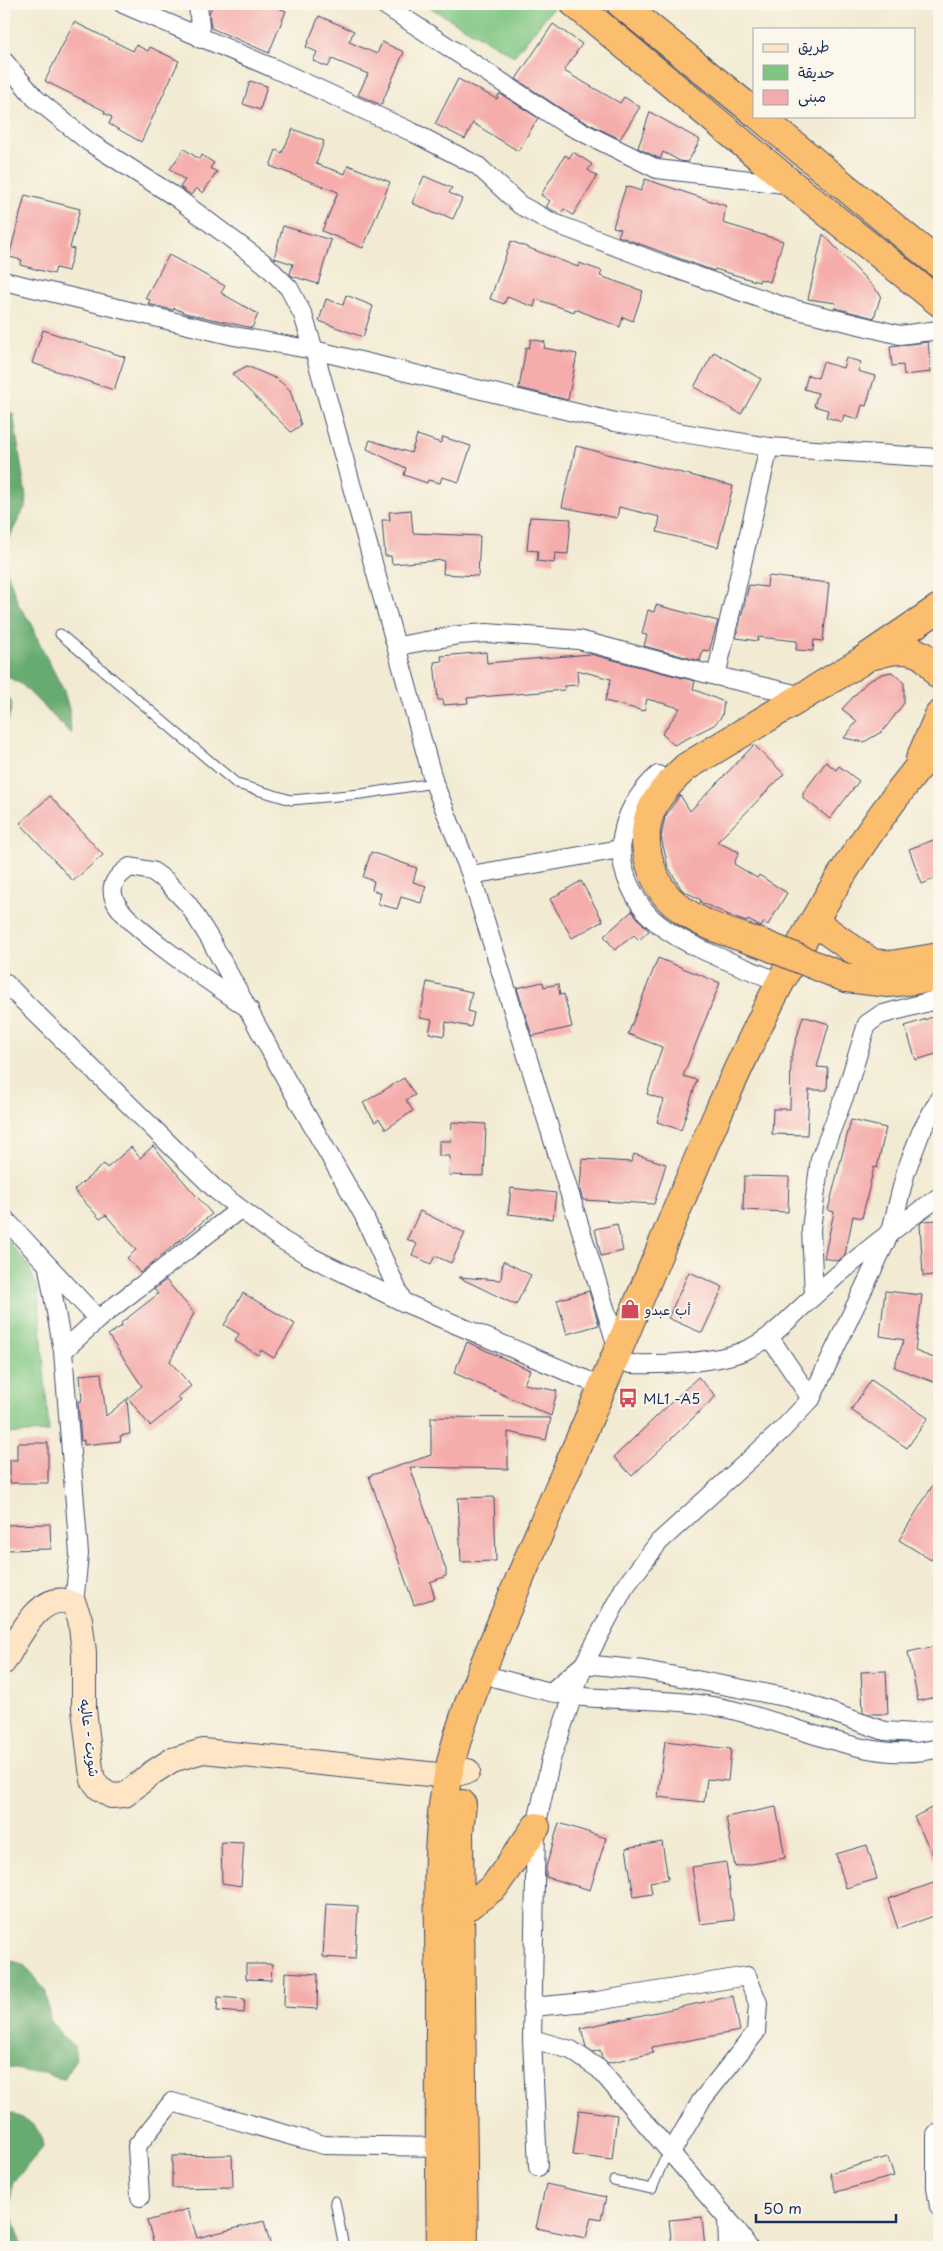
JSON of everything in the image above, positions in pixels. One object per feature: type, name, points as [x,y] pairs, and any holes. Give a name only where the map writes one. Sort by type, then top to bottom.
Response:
[{"type":"highway","points":[[575,4],[793,185],[939,302]]},
{"type":"highway","points":[[621,4],[753,111]]},
{"type":"highway","points":[[761,118],[939,264]]},
{"type":"highway","points":[[939,608],[860,662],[686,767],[668,783],[650,810],[646,830],[646,852],[654,877],[663,893],[688,914],[709,925],[763,944],[846,978],[888,983],[939,976]]},
{"type":"highway","points":[[860,662],[885,652],[914,651],[932,663],[939,675]]},
{"type":"highway","points":[[464,2247],[451,2202],[440,2147],[439,1873],[441,1826],[458,1773],[474,1741],[507,1645],[577,1480],[624,1357],[681,1198],[781,983],[815,918],[837,881],[927,768],[939,715]]},
{"type":"highway","points":[[441,2247],[451,2202],[460,1912],[459,1832],[462,1797],[458,1773],[461,1725],[487,1657],[603,1387],[624,1357],[749,1081],[823,928],[892,826],[927,768],[939,743]]},
{"type":"highway","points":[[823,928],[872,963],[891,965],[939,957]]},
{"type":"highway","points":[[460,1912],[494,1887],[536,1827]]},
{"type":"street","points":[[123,4],[201,39],[273,68],[412,132],[478,166],[520,204],[551,222],[662,264],[782,306],[900,335],[939,330]]},
{"type":"street","points":[[198,4],[201,39]]},
{"type":"street","points":[[383,4],[564,122],[658,169],[793,185]]},
{"type":"street","points":[[4,61],[35,98],[89,142],[177,198],[265,264],[289,288],[303,315],[357,512],[398,646],[434,783],[471,875],[624,1357],[664,1364],[732,1355],[770,1338],[814,1295],[891,1231],[939,1197]]},
{"type":"street","points":[[4,281],[234,336],[314,350],[615,422],[769,447],[939,458]]},
{"type":"street","points":[[716,676],[769,447]]},
{"type":"street","points":[[398,646],[459,635],[488,633],[580,640],[716,676],[804,696]]},
{"type":"street","points":[[658,775],[645,787],[623,828],[620,849],[629,884],[636,898],[651,918],[670,933],[781,983]]},
{"type":"street","points":[[471,875],[620,849]]},
{"type":"street","points":[[249,1009],[150,937],[121,912],[113,892],[113,883],[119,875],[130,867],[152,871],[165,880],[188,904],[206,932],[249,1009],[288,1083],[363,1214],[403,1302]]},
{"type":"street","points":[[4,982],[217,1191],[309,1256],[403,1302],[603,1387]]},
{"type":"street","points":[[814,1295],[811,1229],[820,1159],[846,1092],[865,1029],[870,1020],[880,1015],[939,998]]},
{"type":"street","points":[[538,2167],[532,2039],[536,1827],[551,1759],[584,1664],[624,1588],[659,1542],[781,1431],[810,1399],[891,1231],[906,1171],[921,1132],[939,1099]]},
{"type":"street","points":[[63,1351],[98,1319],[240,1209]]},
{"type":"street","points":[[4,1218],[48,1268],[98,1319]]},
{"type":"street","points":[[4,1662],[31,1619],[42,1606],[57,1600],[74,1604],[79,1554],[63,1351],[48,1268]]},
{"type":"street","points":[[770,1338],[810,1399]]},
{"type":"street","name":"شويت - عاليه","points":[[74,1604],[80,1619],[84,1652],[84,1708],[93,1780],[99,1788],[111,1796],[125,1795],[152,1773],[172,1760],[203,1751],[458,1773]]},
{"type":"street","points":[[551,1692],[584,1664],[644,1670],[790,1698],[885,1731],[914,1733],[939,1729]]},
{"type":"street","points":[[496,1678],[574,1696],[717,1706],[882,1752],[926,1752],[939,1748]]},
{"type":"street","points":[[532,2007],[597,2001],[747,1976],[758,2003],[756,2032],[701,2101],[671,2154]]},
{"type":"street","points":[[532,2039],[571,2050],[599,2069],[727,2218],[748,2247]]},
{"type":"street","points":[[140,2198],[137,2146],[172,2102],[324,2145],[440,2147]]},
{"type":"street","points":[[939,2134],[936,2134],[936,2187],[939,2207]]},
{"type":"street","points":[[727,2218],[728,2247]]},
{"type":"lane","points":[[60,634],[237,784],[291,800],[361,794],[434,783]]},
{"type":"lane","points":[[614,2181],[652,2189],[663,2162],[671,2154]]},
{"type":"lane","points":[[335,2201],[344,2247]]},
{"type":"green space","points":[[424,4],[556,4],[514,56]]},
{"type":"green space","points":[[13,413],[27,503],[7,542],[4,562],[4,416]]},
{"type":"green space","points":[[4,562],[19,606],[32,624],[39,643],[64,691],[70,713],[71,734],[21,684],[4,675]]},
{"type":"green space","points":[[4,687],[12,704],[7,725],[4,724]]},
{"type":"green space","points":[[4,1236],[28,1265],[38,1290],[49,1432],[4,1434]]},
{"type":"green space","points":[[4,1960],[17,1962],[25,1966],[46,1992],[50,2019],[64,2039],[74,2046],[76,2058],[64,2079],[54,2077],[45,2072],[27,2073],[17,2068],[4,2069]]},
{"type":"green space","points":[[4,2108],[35,2126],[43,2147],[12,2184],[11,2209],[22,2247],[4,2247]]},
{"type":"building","points":[[213,4],[268,4],[286,11],[269,53],[211,28],[209,13]]},
{"type":"building","points":[[319,16],[354,31],[349,42],[377,54],[382,42],[404,52],[381,105],[358,95],[368,74],[332,59],[328,67],[313,61],[317,52],[306,47]]},
{"type":"building","points":[[74,22],[133,51],[136,45],[148,51],[150,47],[179,61],[141,142],[109,124],[112,117],[104,113],[105,111],[45,81]]},
{"type":"building","points":[[553,24],[582,44],[564,71],[620,103],[624,97],[640,107],[620,139],[569,114],[516,79]]},
{"type":"building","points":[[458,79],[497,99],[499,94],[504,96],[538,118],[518,151],[473,123],[465,139],[435,124]]},
{"type":"building","points":[[250,81],[267,86],[260,110],[243,104]]},
{"type":"building","points":[[650,112],[700,140],[688,162],[680,161],[663,152],[660,159],[638,148]]},
{"type":"building","points":[[293,129],[324,141],[316,164],[345,174],[348,165],[390,182],[363,248],[322,231],[338,192],[270,166],[276,150],[282,153]]},
{"type":"building","points":[[184,149],[199,159],[202,155],[214,163],[210,168],[217,172],[203,193],[196,188],[191,195],[180,187],[185,180],[170,169]]},
{"type":"building","points":[[573,152],[592,164],[588,170],[597,176],[573,215],[564,209],[560,214],[546,207],[550,201],[541,195],[565,155],[569,158]]},
{"type":"building","points":[[424,176],[452,188],[449,193],[462,199],[453,219],[439,213],[438,215],[412,203]]},
{"type":"building","points":[[645,179],[726,206],[723,223],[783,241],[770,282],[760,279],[759,282],[715,269],[714,271],[618,236],[621,229],[613,227],[626,186],[641,191]]},
{"type":"building","points":[[25,195],[80,209],[70,248],[74,249],[68,271],[56,268],[54,274],[20,265],[22,260],[9,257]]},
{"type":"building","points":[[283,226],[331,240],[318,284],[292,276],[290,274],[293,264],[274,258]]},
{"type":"building","points":[[823,234],[881,295],[874,318],[835,308],[836,303],[808,299]]},
{"type":"building","points":[[511,241],[578,267],[579,263],[602,271],[600,276],[643,291],[633,321],[623,317],[620,327],[575,309],[574,312],[536,299],[534,307],[507,297],[504,304],[490,299]]},
{"type":"building","points":[[169,255],[225,286],[221,293],[258,314],[252,328],[185,313],[174,308],[173,310],[148,304],[150,300],[145,298]]},
{"type":"building","points":[[346,295],[373,306],[363,337],[319,321],[326,299],[343,305]]},
{"type":"building","points":[[43,330],[125,357],[114,390],[32,363]]},
{"type":"building","points":[[531,339],[545,342],[544,348],[577,354],[568,400],[519,388],[526,347],[529,348]]},
{"type":"building","points":[[928,342],[931,372],[904,375],[903,365],[892,366],[890,346]]},
{"type":"building","points":[[714,352],[761,379],[741,414],[694,387]]},
{"type":"building","points":[[846,358],[861,362],[858,371],[875,376],[866,406],[862,405],[858,419],[844,415],[842,422],[826,417],[828,410],[814,406],[818,393],[804,389],[808,375],[818,378],[823,362],[843,368]]},
{"type":"building","points":[[247,366],[277,379],[290,390],[301,425],[291,432],[232,374]]},
{"type":"building","points":[[417,435],[441,443],[443,437],[471,446],[459,482],[442,477],[440,483],[428,480],[427,483],[404,475],[406,468],[367,449],[370,440],[411,453]]},
{"type":"building","points":[[576,446],[733,486],[718,547],[657,532],[660,517],[619,507],[617,518],[562,507]]},
{"type":"building","points":[[411,510],[413,533],[480,536],[478,576],[443,574],[444,560],[392,564],[391,556],[385,556],[382,520],[390,520],[389,512]]},
{"type":"building","points":[[530,517],[571,519],[568,554],[555,553],[554,563],[537,561],[538,551],[527,550]]},
{"type":"building","points":[[768,576],[829,583],[823,641],[814,640],[813,651],[796,650],[797,641],[758,637],[758,641],[736,638],[749,585],[767,587]]},
{"type":"building","points":[[656,605],[718,621],[709,651],[703,650],[700,661],[644,646],[647,635],[642,634],[648,610],[654,612]]},
{"type":"building","points":[[486,652],[487,663],[590,654],[695,681],[693,689],[724,702],[722,716],[714,725],[674,745],[662,734],[680,708],[647,699],[644,711],[605,701],[611,679],[577,670],[578,685],[564,686],[565,690],[467,698],[468,703],[444,705],[443,700],[438,700],[434,662],[442,661],[441,656]]},
{"type":"building","points":[[892,672],[904,683],[904,703],[883,731],[864,742],[844,738],[857,721],[842,709],[867,682],[882,674]]},
{"type":"building","points":[[754,745],[784,774],[717,842],[739,852],[734,864],[757,878],[759,875],[787,893],[768,925],[764,922],[761,927],[748,920],[747,922],[738,919],[700,902],[701,900],[682,890],[668,867],[661,837],[665,817],[680,795],[690,811]]},
{"type":"building","points":[[826,762],[836,770],[839,766],[859,781],[830,819],[803,798],[803,793]]},
{"type":"building","points":[[50,796],[103,855],[73,881],[20,823]]},
{"type":"building","points":[[939,838],[939,877],[922,884],[909,849]]},
{"type":"building","points":[[371,852],[417,868],[413,882],[426,886],[421,903],[401,897],[397,909],[378,904],[381,893],[372,890],[374,881],[363,877]]},
{"type":"building","points":[[581,881],[603,921],[572,938],[550,899]]},
{"type":"building","points":[[632,911],[649,931],[639,940],[634,935],[615,950],[604,936]]},
{"type":"building","points":[[658,958],[720,983],[683,1076],[697,1080],[681,1130],[657,1122],[664,1100],[647,1094],[662,1047],[628,1034]]},
{"type":"building","points":[[427,982],[472,992],[468,1011],[474,1013],[471,1027],[446,1022],[444,1036],[429,1033],[432,1020],[420,1018]]},
{"type":"building","points":[[543,982],[544,987],[558,984],[560,995],[564,994],[572,1027],[532,1036],[517,988]]},
{"type":"building","points":[[939,1015],[939,1053],[916,1060],[905,1026]]},
{"type":"building","points":[[803,1016],[829,1024],[817,1067],[828,1068],[827,1090],[809,1090],[807,1135],[772,1134],[773,1109],[790,1109],[791,1058]]},
{"type":"building","points":[[404,1078],[415,1095],[406,1100],[413,1111],[386,1129],[379,1119],[375,1122],[363,1103]]},
{"type":"building","points":[[851,1120],[886,1128],[877,1168],[874,1167],[862,1218],[853,1216],[845,1255],[838,1261],[824,1258],[834,1212],[828,1210]]},
{"type":"building","points":[[452,1122],[486,1124],[484,1176],[449,1175],[450,1156],[439,1156],[439,1141],[451,1141]]},
{"type":"building","points":[[153,1146],[212,1214],[140,1273],[127,1258],[136,1250],[106,1215],[100,1219],[74,1190],[104,1164],[107,1168],[131,1147],[140,1158]]},
{"type":"building","points":[[634,1154],[666,1164],[654,1204],[583,1200],[580,1191],[582,1159],[631,1162]]},
{"type":"building","points":[[744,1176],[789,1177],[788,1212],[743,1210]]},
{"type":"building","points":[[511,1188],[556,1193],[553,1219],[508,1214]]},
{"type":"building","points":[[420,1211],[465,1233],[451,1263],[435,1256],[431,1264],[412,1255],[417,1244],[407,1239]]},
{"type":"building","points":[[939,1220],[939,1275],[923,1276],[920,1224],[923,1221]]},
{"type":"building","points":[[617,1224],[623,1251],[601,1256],[595,1229]]},
{"type":"building","points":[[503,1261],[531,1275],[516,1305],[458,1277],[501,1280]]},
{"type":"building","points":[[689,1272],[723,1287],[702,1333],[668,1318]]},
{"type":"building","points":[[166,1280],[194,1313],[170,1361],[191,1386],[178,1397],[181,1401],[150,1426],[128,1398],[142,1386],[108,1335],[122,1326],[121,1323],[158,1294],[154,1289]]},
{"type":"building","points":[[589,1291],[599,1325],[567,1334],[557,1300]]},
{"type":"building","points":[[885,1291],[922,1295],[915,1351],[939,1360],[939,1384],[894,1367],[904,1340],[880,1336]]},
{"type":"building","points":[[243,1293],[295,1324],[274,1358],[261,1350],[258,1355],[235,1341],[239,1334],[224,1325]]},
{"type":"building","points":[[467,1342],[530,1370],[524,1384],[557,1391],[551,1416],[454,1373]]},
{"type":"building","points":[[101,1373],[106,1416],[127,1399],[130,1434],[120,1436],[121,1441],[84,1445],[84,1440],[81,1441],[78,1401],[82,1401],[80,1375]]},
{"type":"building","points":[[698,1377],[716,1396],[632,1476],[614,1457]]},
{"type":"building","points":[[871,1380],[928,1418],[907,1448],[851,1410]]},
{"type":"building","points":[[431,1417],[551,1418],[546,1440],[508,1432],[508,1469],[410,1467],[446,1570],[446,1576],[430,1582],[435,1598],[414,1605],[369,1476],[431,1455]]},
{"type":"building","points":[[17,1443],[48,1443],[48,1483],[10,1483],[10,1460],[17,1460]]},
{"type":"building","points":[[939,1475],[939,1547],[931,1560],[899,1540]]},
{"type":"building","points":[[494,1497],[496,1561],[461,1562],[458,1498]]},
{"type":"building","points":[[50,1524],[51,1549],[4,1550],[4,1525]]},
{"type":"building","points":[[936,1646],[939,1660],[939,1696],[918,1701],[908,1652]]},
{"type":"building","points":[[886,1671],[888,1714],[869,1714],[863,1712],[861,1672]]},
{"type":"building","points":[[665,1741],[731,1749],[728,1781],[707,1779],[704,1802],[658,1797]]},
{"type":"building","points":[[939,1804],[939,1867],[914,1817]]},
{"type":"building","points":[[776,1807],[785,1858],[735,1867],[726,1817]]},
{"type":"building","points":[[559,1823],[606,1838],[590,1890],[546,1877],[546,1867]]},
{"type":"building","points":[[221,1842],[244,1843],[241,1886],[222,1883]]},
{"type":"building","points":[[662,1842],[668,1879],[650,1882],[652,1894],[634,1897],[626,1848]]},
{"type":"building","points":[[867,1845],[877,1879],[846,1888],[836,1854]]},
{"type":"building","points":[[726,1862],[734,1920],[700,1924],[692,1867]]},
{"type":"building","points":[[939,1881],[939,1914],[898,1929],[888,1899]]},
{"type":"building","points":[[326,1904],[358,1906],[355,1959],[323,1957]]},
{"type":"building","points":[[246,1964],[272,1964],[271,1980],[246,1979]]},
{"type":"building","points":[[285,1972],[318,1974],[317,2009],[284,2007]]},
{"type":"building","points":[[733,1996],[740,2031],[652,2047],[653,2053],[608,2063],[602,2058],[600,2050],[593,2052],[586,2047],[581,2028]]},
{"type":"building","points":[[218,1997],[245,1999],[244,2013],[217,2011]]},
{"type":"building","points":[[579,2110],[617,2115],[612,2160],[573,2155]]},
{"type":"building","points":[[232,2155],[233,2187],[172,2188],[172,2156]]},
{"type":"building","points":[[888,2157],[894,2176],[836,2192],[830,2173]]},
{"type":"building","points":[[546,2184],[606,2197],[601,2219],[591,2217],[586,2238],[536,2228]]},
{"type":"building","points":[[188,2209],[197,2238],[264,2221],[271,2247],[155,2247],[147,2221]]},
{"type":"building","points":[[702,2217],[705,2247],[672,2247],[669,2220]]},
{"type":"place","name":"أب عبدو","points":[[630,1309]]},
{"type":"place","name":"ML1 -A5","points":[[628,1398]]}]
